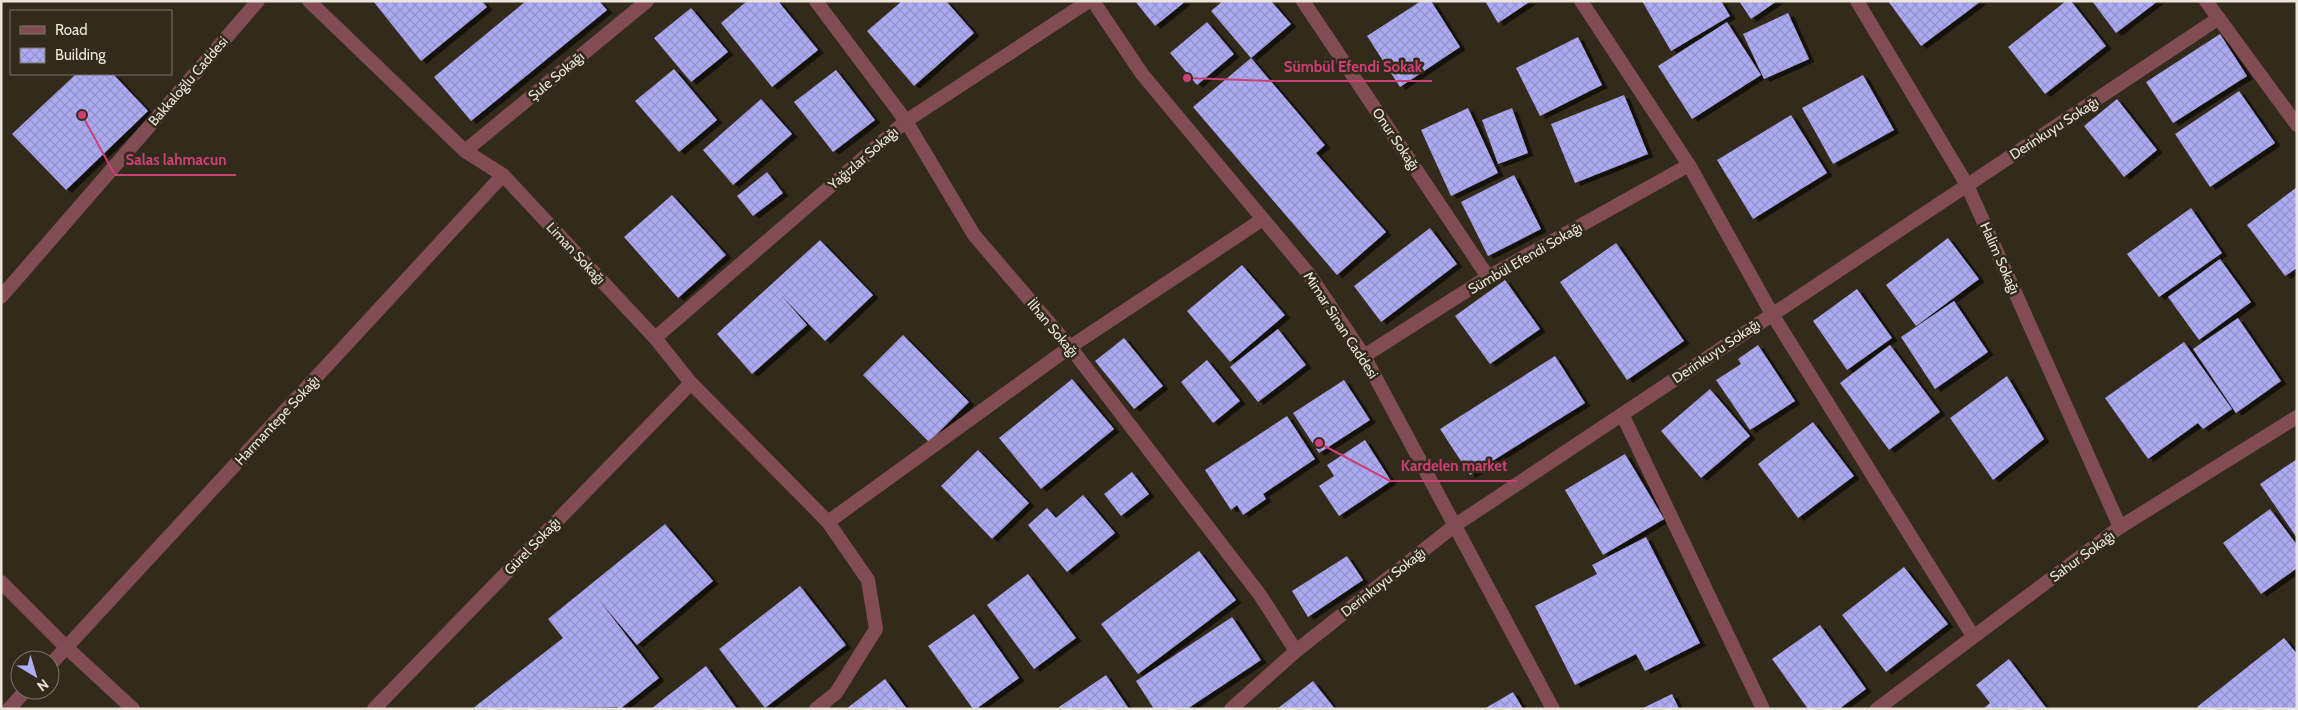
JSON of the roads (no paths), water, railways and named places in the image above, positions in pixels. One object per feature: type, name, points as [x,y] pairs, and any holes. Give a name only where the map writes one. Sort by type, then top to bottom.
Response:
[{"type":"street","name":"Bakkaloğlu Caddesi","points":[[1,297],[258,1]]},
{"type":"street","name":"Liman Sokağı","points":[[309,1],[465,152],[504,175],[655,338],[690,383],[828,522],[868,580],[876,629],[836,693],[816,709]]},
{"type":"street","name":"Şule Sokağı","points":[[465,152],[647,1]]},
{"type":"street","name":"İlhan Sokağı","points":[[816,1],[906,121],[974,235],[1070,347],[1260,595],[1296,651]]},
{"type":"street","name":"Yağızlar Sokağı","points":[[655,338],[906,121],[1089,1]]},
{"type":"street","name":"Mimar Sinan Caddesi","points":[[1093,1],[1142,74],[1308,272],[1364,356],[1553,709]]},
{"type":"street","name":"Onur Sokağı","points":[[1303,1],[1488,277]]},
{"type":"street","points":[[1581,1],[1689,165],[1772,314],[1973,636]]},
{"type":"street","name":"Halim Sokağı","points":[[1857,1],[1968,185],[2120,528]]},
{"type":"street","points":[[2206,1],[2297,125]]},
{"type":"street","name":"Derinkuyu Sokağı","points":[[1231,709],[1296,651],[1454,526],[2219,18]]},
{"type":"street","name":"Sümbül Efendi Sokağı","points":[[1364,356],[1488,277],[1689,165]]},
{"type":"street","name":"Harmantepe Sokağı","points":[[60,653],[504,175]]},
{"type":"street","points":[[828,522],[1070,347],[1263,219]]},
{"type":"street","name":"Gürel Sokağı","points":[[374,709],[690,383]]},
{"type":"street","points":[[1622,414],[1763,709]]},
{"type":"street","name":"Sahur Sokağı","points":[[1877,709],[2120,528],[2297,416]]},
{"type":"street","points":[[1,582],[66,647],[133,709]]},
{"type":"place","name":"Sümbül Efendi Sokak","points":[[1187,78]]},
{"type":"place","name":"Salas lahmacun","points":[[82,115]]},
{"type":"place","name":"Kardelen market","points":[[1319,443]]}]
